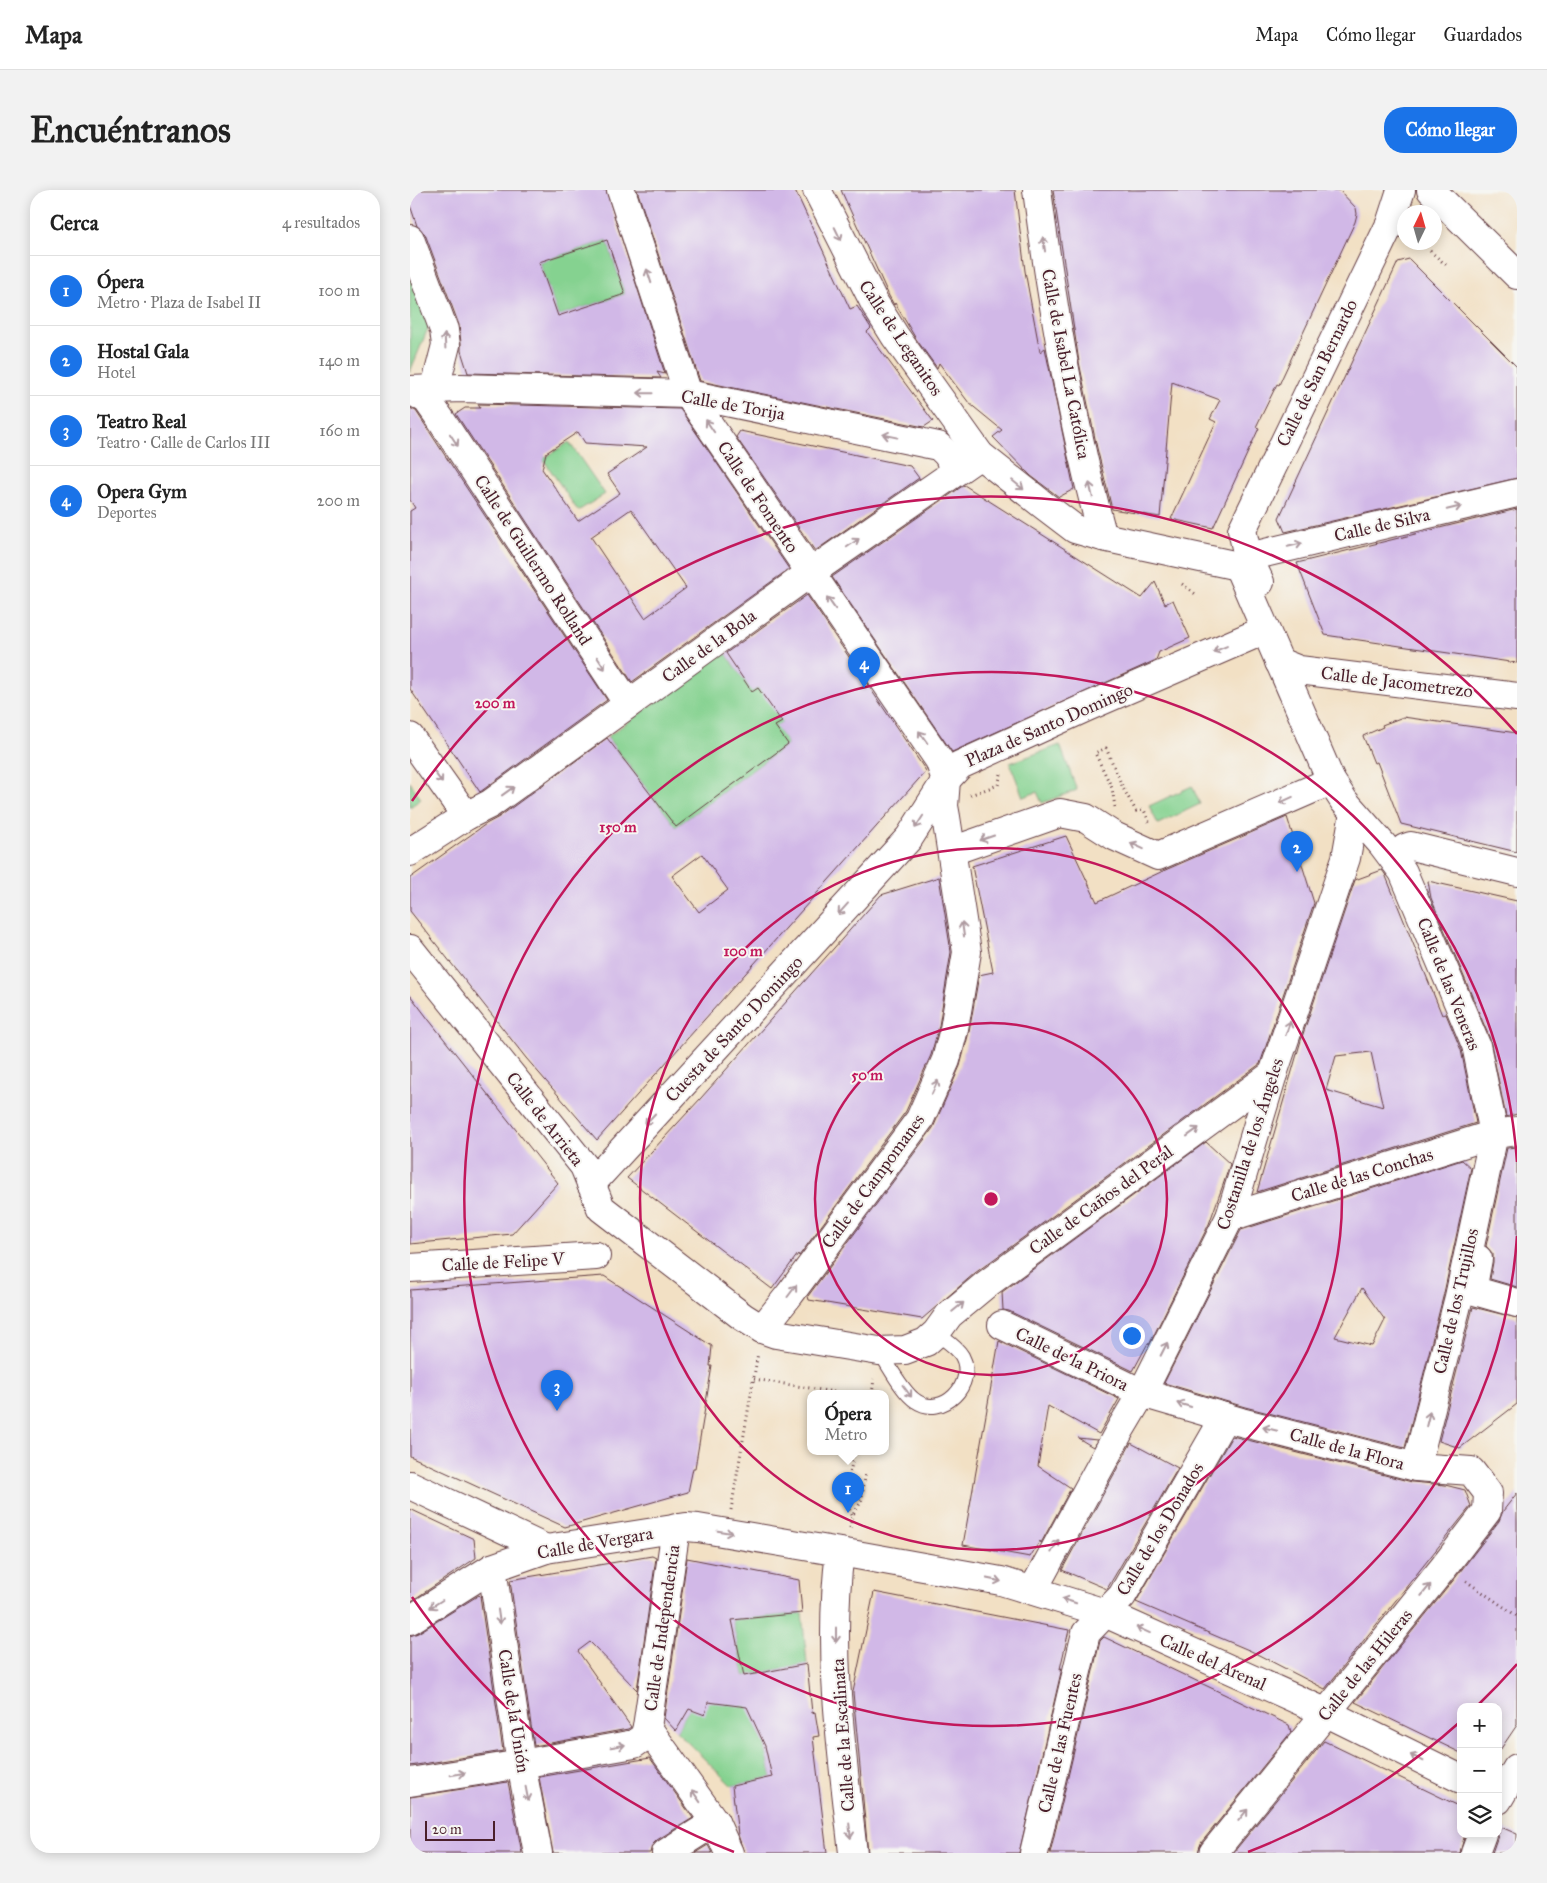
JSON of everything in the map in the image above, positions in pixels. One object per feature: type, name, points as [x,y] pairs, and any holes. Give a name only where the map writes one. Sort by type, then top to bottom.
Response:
[{"type":"street","name":"Calle de Fomento","points":[[621,190],[688,394],[939,760],[956,789]]},
{"type":"street","name":"Calle de Leganitos","points":[[817,190],[875,304],[895,336],[980,455]]},
{"type":"street","name":"Calle de Isabel La Católica","points":[[1037,190],[1050,286],[1090,490],[1103,537]]},
{"type":"street","name":"Calle de San Bernardo","points":[[1243,561],[1242,530],[1390,224],[1401,190]]},
{"type":"street","points":[[1432,190],[1517,276]]},
{"type":"street","points":[[410,239],[444,330],[446,345],[429,389]]},
{"type":"street","name":"Calle de Torija","points":[[429,389],[688,394],[938,446]]},
{"type":"street","name":"Calle de Guillermo Rolland","points":[[429,389],[448,395],[439,417],[628,704]]},
{"type":"street","points":[[951,475],[953,465],[951,459],[938,446],[959,426]]},
{"type":"street","points":[[980,455],[1075,528],[1103,537],[1243,561]]},
{"type":"street","name":"Calle de la Bola","points":[[410,852],[466,816],[490,804],[810,573],[980,455]]},
{"type":"street","name":"Calle de Silva","points":[[1243,561],[1517,493]]},
{"type":"street","points":[[1243,561],[1265,630],[1289,666],[1331,781],[1354,813]]},
{"type":"street","points":[[1243,561],[1354,813]]},
{"type":"street","name":"Plaza de Santo Domingo","points":[[875,873],[956,789],[960,765],[1087,706],[1265,630]]},
{"type":"street","name":"Calle de Jacometrezo","points":[[1289,666],[1517,697]]},
{"type":"street","points":[[410,738],[466,816]]},
{"type":"street","points":[[952,851],[1060,813],[1086,818],[1114,836],[1158,856],[1331,781]]},
{"type":"street","name":"Calle de Campomanes","points":[[762,1329],[920,1119],[946,1060],[958,1012],[967,952],[944,806],[956,789]]},
{"type":"street","name":"Calle de las Veneras","points":[[1354,813],[1394,846],[1403,872],[1476,1045],[1505,1133]]},
{"type":"street","name":"Costanilla de los Ángeles","points":[[1033,1590],[1142,1393],[1230,1217],[1272,1074],[1346,858],[1354,813]]},
{"type":"street","points":[[1346,858],[1358,848],[1367,845],[1411,846],[1517,872]]},
{"type":"street","name":"Cuesta de Santo Domingo","points":[[592,1184],[875,873]]},
{"type":"street","points":[[1425,881],[1422,883],[1423,889],[1487,1051],[1505,1133],[1473,1286],[1475,1291],[1517,1302]]},
{"type":"street","name":"Calle de Arrieta","points":[[410,949],[584,1166],[601,1208],[731,1308],[762,1329],[776,1334],[879,1351]]},
{"type":"street","name":"Calle de Caños del Peral","points":[[879,1351],[891,1352],[910,1349],[926,1342],[936,1333],[949,1315],[984,1286],[1272,1074]]},
{"type":"street","name":"Calle de las Conchas","points":[[1230,1217],[1505,1133]]},
{"type":"street","name":"Calle de los Trujillos","points":[[1416,1467],[1459,1297],[1505,1133]]},
{"type":"street","name":"Calle de Felipe V","points":[[410,1268],[596,1256]]},
{"type":"street","points":[[1459,1297],[1517,1313]]},
{"type":"street","name":"Calle de la Priora","points":[[1002,1325],[1142,1393],[1225,1417]]},
{"type":"street","name":"Calle de la Flora","points":[[1225,1417],[1416,1467],[1471,1472]]},
{"type":"street","name":"Calle de los Donados","points":[[1086,1633],[1122,1596],[1225,1417]]},
{"type":"street","name":"Calle de las Hileras","points":[[1213,1853],[1487,1511],[1488,1493],[1471,1472]]},
{"type":"street","points":[[410,1485],[546,1549]]},
{"type":"street","name":"Calle de Vergara","points":[[410,1620],[492,1568],[546,1549],[676,1528],[698,1528],[727,1532],[840,1552]]},
{"type":"street","name":"Calle de Independencia","points":[[648,1727],[676,1528]]},
{"type":"street","name":"Calle del Arenal","points":[[840,1552],[955,1572],[1033,1590],[1104,1613],[1325,1712],[1457,1777]]},
{"type":"street","name":"Calle de la Escalinata","points":[[840,1552],[836,1586],[836,1702],[853,1853]]},
{"type":"street","name":"Calle de la Unión","points":[[492,1568],[521,1764],[538,1853]]},
{"type":"street","name":"Calle de las Fuentes","points":[[1034,1853],[1086,1633]]},
{"type":"street","points":[[410,1782],[634,1744],[644,1737],[648,1727]]},
{"type":"street","points":[[648,1727],[714,1822],[729,1853]]},
{"type":"street","points":[[666,1853],[714,1822]]},
{"type":"street","points":[[1475,1853],[1481,1838]]},
{"type":"lane","points":[[879,1351],[910,1396],[917,1402],[928,1405],[939,1404],[950,1400],[959,1393],[964,1384],[965,1365],[957,1350],[936,1333]]},
{"type":"path","points":[[1430,251],[1446,265]]},
{"type":"path","points":[[1182,584],[1198,596]]},
{"type":"path","points":[[1116,807],[1112,788],[1095,753],[1106,748],[1123,788],[1136,812],[1144,810]]},
{"type":"path","points":[[956,789],[998,784]]},
{"type":"path","points":[[873,1390],[875,1378]]},
{"type":"path","points":[[727,1532],[754,1379],[821,1390]]},
{"type":"path","points":[[853,1455],[845,1500],[852,1516],[861,1502],[866,1472]]},
{"type":"path","points":[[1444,1567],[1517,1616]]},
{"type":"green space","points":[[607,240],[625,294],[558,316],[539,262]]},
{"type":"green space","points":[[410,273],[429,326],[410,372]]},
{"type":"green space","points":[[569,442],[605,494],[578,511],[543,459]]},
{"type":"green space","points":[[725,652],[752,691],[758,688],[788,718],[776,726],[788,744],[676,827],[607,737]]},
{"type":"green space","points":[[1060,745],[1077,790],[1042,803],[1037,792],[1023,797],[1010,763]]},
{"type":"green space","points":[[410,782],[421,799],[410,807]]},
{"type":"green space","points":[[1192,786],[1200,804],[1158,824],[1149,806]]},
{"type":"green space","points":[[802,1613],[807,1664],[744,1676],[732,1620]]},
{"type":"green space","points":[[749,1700],[755,1723],[765,1746],[772,1777],[732,1786],[676,1731],[689,1709],[708,1701]]},
{"type":"building","points":[[410,190],[606,190],[665,374],[657,372],[661,378],[468,373],[461,351],[459,325],[425,234],[417,226],[410,205]],"holes":[[[607,240],[625,294],[558,316],[539,262]]]},
{"type":"building","points":[[637,190],[795,190],[850,309],[857,306],[871,328],[867,332],[933,421],[924,427],[700,381]]},
{"type":"building","points":[[841,190],[1015,190],[1025,271],[1040,352],[1045,348],[1074,489],[1059,497],[1031,476],[993,437],[1002,430],[969,403],[939,363],[937,368],[889,296]]},
{"type":"building","points":[[1053,190],[1339,190],[1356,208],[1355,222],[1279,385],[1277,384],[1256,427],[1259,428],[1213,528],[1171,519],[1216,422],[1210,419],[1220,400],[1172,382],[1160,517],[1112,509],[1079,362]]},
{"type":"building","points":[[1409,259],[1517,367],[1517,478],[1285,532],[1279,518],[1398,262]]},
{"type":"building","points":[[478,404],[680,409],[789,569],[632,682],[456,414],[465,408],[480,408]],"holes":[[[578,432],[585,443],[647,447],[607,474],[620,493],[578,521],[542,469],[546,453]],[[631,509],[686,588],[645,618],[591,537]]]},
{"type":"building","points":[[410,408],[416,411],[607,700],[480,792],[410,689],[410,511],[415,508],[410,500]]},
{"type":"building","points":[[740,431],[910,466],[919,478],[815,551],[736,437]]},
{"type":"building","points":[[964,485],[1142,598],[1155,582],[1165,604],[1173,600],[1190,638],[1159,652],[1156,660],[952,752],[832,577]]},
{"type":"building","points":[[1517,509],[1517,663],[1325,635],[1297,563]]},
{"type":"building","points":[[807,595],[926,771],[597,1140],[526,1058],[410,911],[410,878],[486,824],[499,817],[607,738],[676,827],[788,744],[775,726],[782,722],[758,688],[752,692],[726,653]],"holes":[[[702,854],[728,890],[699,912],[672,876]]]},
{"type":"building","points":[[1403,717],[1517,733],[1517,852],[1401,824],[1377,762],[1374,763],[1363,736],[1383,727],[1382,725]]},
{"type":"building","points":[[1287,817],[1314,903],[1260,1064],[975,1273],[922,1319],[809,1300],[808,1296],[933,1128],[960,1066],[969,1032],[979,975],[993,972],[972,866],[1066,836],[1097,902]]},
{"type":"building","points":[[1382,870],[1385,874],[1442,1015],[1446,1014],[1461,1050],[1476,1123],[1257,1192],[1302,1037],[1355,880]],"holes":[[[1371,1052],[1383,1107],[1326,1090],[1336,1056]]]},
{"type":"building","points":[[939,877],[951,952],[939,1026],[931,1055],[906,1111],[799,1256],[798,1254],[772,1289],[627,1178],[701,1098],[881,895]]},
{"type":"building","points":[[1428,881],[1517,901],[1517,1114],[1506,1117],[1490,1039],[1431,898]]},
{"type":"building","points":[[410,995],[558,1183],[512,1234],[410,1244]]},
{"type":"building","points":[[1206,1142],[1230,1164],[1209,1224],[1149,1345],[1148,1343],[1133,1371],[1009,1311],[1003,1310],[1002,1292]]},
{"type":"building","points":[[1517,1147],[1517,1287],[1490,1279],[1493,1254],[1486,1246],[1507,1148]]},
{"type":"building","points":[[1462,1160],[1471,1168],[1444,1293],[1405,1448],[1245,1407],[1164,1383],[1241,1230]],"holes":[[[1362,1288],[1385,1320],[1372,1346],[1335,1337]]]},
{"type":"building","points":[[604,1276],[712,1346],[710,1366],[712,1366],[695,1468],[693,1468],[688,1492],[565,1527],[410,1456],[410,1290]]},
{"type":"building","points":[[1473,1307],[1517,1318],[1517,1404],[1460,1448],[1439,1441]]},
{"type":"building","points":[[999,1341],[1119,1399],[1099,1434],[1048,1406],[1038,1466],[1071,1488],[1041,1543],[1040,1541],[1030,1557],[963,1545]]},
{"type":"building","points":[[1232,1436],[1412,1482],[1445,1485],[1465,1490],[1471,1506],[1325,1689],[1251,1651],[1136,1602]]},
{"type":"building","points":[[1078,1438],[1097,1440],[1093,1447]]},
{"type":"building","points":[[1131,1443],[1178,1468],[1107,1589],[1062,1570]]},
{"type":"building","points":[[1517,1493],[1517,1725],[1502,1747],[1502,1703],[1457,1703],[1457,1751],[1355,1702],[1456,1577],[1499,1521],[1503,1511]]},
{"type":"building","points":[[410,1509],[474,1539],[476,1558],[410,1602]]},
{"type":"building","points":[[652,1556],[656,1558],[637,1690],[590,1642],[578,1651],[631,1727],[534,1746],[510,1580]]},
{"type":"building","points":[[687,1558],[799,1580],[802,1613],[732,1620],[744,1676],[807,1664],[812,1713],[815,1712],[819,1736],[813,1737],[827,1853],[744,1853],[738,1835],[732,1786],[772,1777],[765,1746],[747,1707],[708,1702],[705,1715],[689,1709],[676,1731],[664,1718]]},
{"type":"building","points":[[874,1592],[1069,1630],[1019,1853],[868,1853],[853,1692]]},
{"type":"building","points":[[479,1595],[503,1751],[410,1766],[410,1636],[418,1633]]},
{"type":"building","points":[[1104,1637],[1289,1725],[1291,1732],[1201,1843],[1198,1853],[1050,1853],[1100,1641]]},
{"type":"building","points":[[1324,1741],[1457,1805],[1457,1838],[1464,1838],[1460,1853],[1233,1853]]},
{"type":"building","points":[[650,1758],[693,1818],[657,1840],[652,1845],[650,1853],[553,1853],[539,1777]]},
{"type":"building","points":[[508,1782],[522,1853],[410,1853],[410,1797]]},
{"type":"building","points":[[1502,1827],[1517,1834],[1517,1853],[1492,1853],[1497,1838],[1502,1838]]},
{"type":"building","points":[[708,1845],[712,1853],[695,1853]]},
{"type":"place","name":"Opera Gym","points":[[864,688]]},
{"type":"place","name":"Hostal Gala","points":[[1297,872]]},
{"type":"place","name":"Teatro Real","points":[[557,1411]]},
{"type":"place","name":"Ópera","points":[[848,1513]]}]
